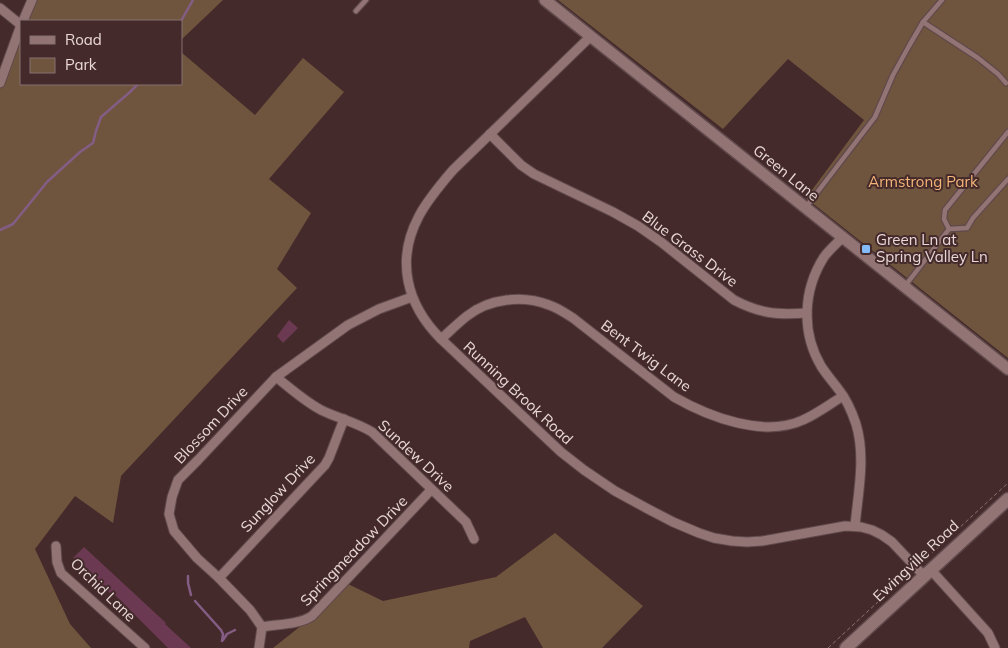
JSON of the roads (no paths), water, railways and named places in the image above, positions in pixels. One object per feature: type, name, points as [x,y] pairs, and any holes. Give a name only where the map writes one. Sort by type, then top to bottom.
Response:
[{"type":"main road","name":"Ewingville Road","points":[[846,648],[1008,498]]},
{"type":"street","points":[[24,20],[32,0]]},
{"type":"street","name":"Green Lane","points":[[545,0],[1008,369]]},
{"type":"street","points":[[0,8],[20,23]]},
{"type":"street","points":[[0,84],[20,29]]},
{"type":"street","name":"Running Brook Road","points":[[591,36],[453,170],[438,187],[418,217],[410,238],[407,259],[408,279],[412,297],[422,317],[441,339],[551,444],[584,470],[615,490],[673,522],[714,538],[732,541],[762,541],[845,526],[872,530],[892,542],[928,573],[988,633],[995,648]]},
{"type":"street","name":"Blue Grass Drive","points":[[490,134],[521,165],[534,174],[638,226],[734,300],[747,307],[768,313],[807,314]]},
{"type":"street","points":[[842,238],[832,247],[818,269],[810,290],[807,314],[810,341],[815,354],[843,396],[856,424],[861,455],[855,526]]},
{"type":"street","name":"Blossom Drive","points":[[262,627],[250,610],[197,558],[174,531],[169,514],[178,480],[276,377],[348,325],[379,309],[412,297]]},
{"type":"street","name":"Bent Twig Lane","points":[[441,339],[468,315],[480,308],[507,300],[521,299],[549,305],[567,315],[674,396],[690,406],[724,420],[763,426],[794,424],[805,420],[843,396]]},
{"type":"street","name":"Sundew Drive","points":[[276,377],[312,405],[372,432],[466,522],[474,539]]},
{"type":"street","name":"Sunglow Drive","points":[[219,578],[325,465],[344,419]]},
{"type":"street","name":"Springmeadow Drive","points":[[262,627],[299,622],[312,616],[431,490]]},
{"type":"street","name":"Orchid Lane","points":[[56,546],[57,562],[61,573],[142,647]]},
{"type":"street","points":[[259,648],[262,627]]},
{"type":"lane","points":[[356,11],[366,0]]},
{"type":"lane","points":[[806,208],[875,117],[893,75],[923,22],[942,0]]},
{"type":"lane","points":[[923,22],[978,58],[1006,83]]},
{"type":"lane","points":[[949,229],[944,219],[945,210],[1008,132]]},
{"type":"lane","points":[[904,287],[949,229],[967,228],[1008,179]]},
{"type":"waterway","points":[[182,20],[193,0]]},
{"type":"waterway","points":[[0,230],[13,224],[47,182],[80,152],[93,143],[101,117],[137,85]]},
{"type":"waterway","points":[[188,576],[191,595]]},
{"type":"waterway","points":[[195,601],[221,630],[223,634],[222,641]]},
{"type":"waterway","points":[[223,640],[227,634],[235,630]]},
{"type":"place","name":"Green Ln at Spring Valley Ln","points":[[866,249]]},
{"type":"park label","name":"Armstrong Park","points":[[923,182]]}]
